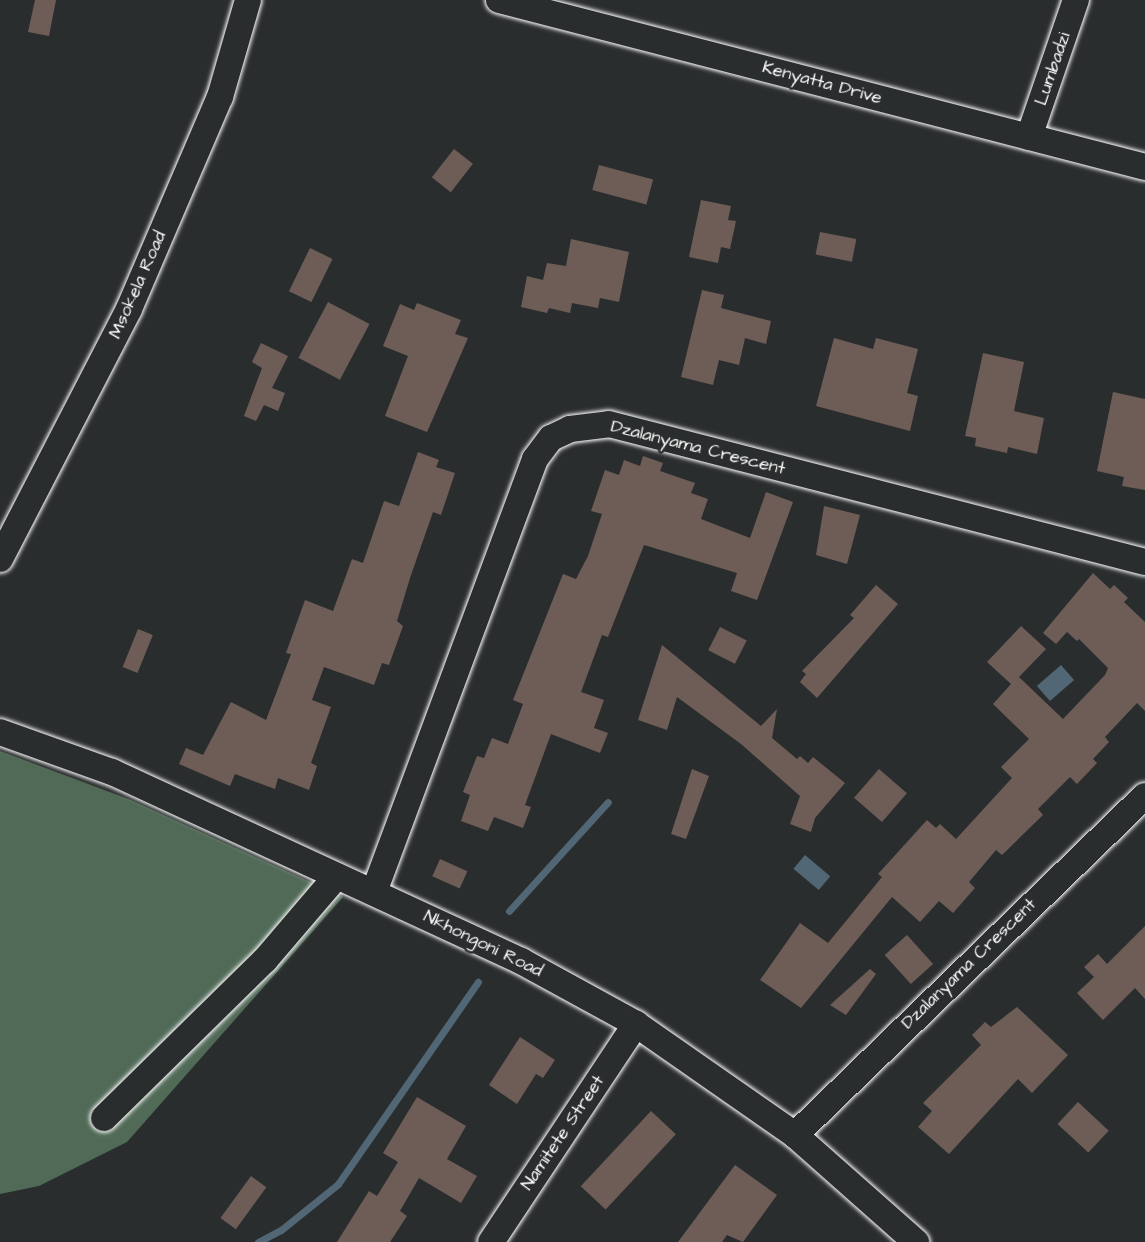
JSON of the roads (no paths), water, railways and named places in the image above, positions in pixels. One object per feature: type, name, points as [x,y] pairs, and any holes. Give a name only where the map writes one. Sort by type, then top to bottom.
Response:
[{"type":"street","name":"Msokela Road","points":[[0,559],[129,309],[220,98],[248,0]]},
{"type":"street","name":"Kenyatta Drive","points":[[500,0],[1145,167]]},
{"type":"street","name":"Lumbadzi","points":[[1029,137],[1076,0]]},
{"type":"street","name":"Dzalanyama Crescent","points":[[374,892],[535,459],[551,438],[570,429],[609,424],[1145,562]]},
{"type":"street","name":"Nkhongoni Road","points":[[0,732],[112,772],[336,877],[374,892],[521,961],[636,1024],[795,1135],[916,1242]]},
{"type":"street","name":"Dzalanyama Crescent","points":[[795,1135],[1145,796]]},
{"type":"street","points":[[104,1118],[265,960],[336,877]]},
{"type":"street","name":"Namitete Street","points":[[491,1242],[636,1024]]},
{"type":"water","points":[[1061,665],[1074,680],[1050,701],[1037,686]]},
{"type":"water","points":[[805,855],[830,876],[819,890],[793,869]]},
{"type":"waterway","points":[[509,911],[608,802]]},
{"type":"waterway","points":[[258,1242],[281,1230],[338,1184],[478,982]]}]
